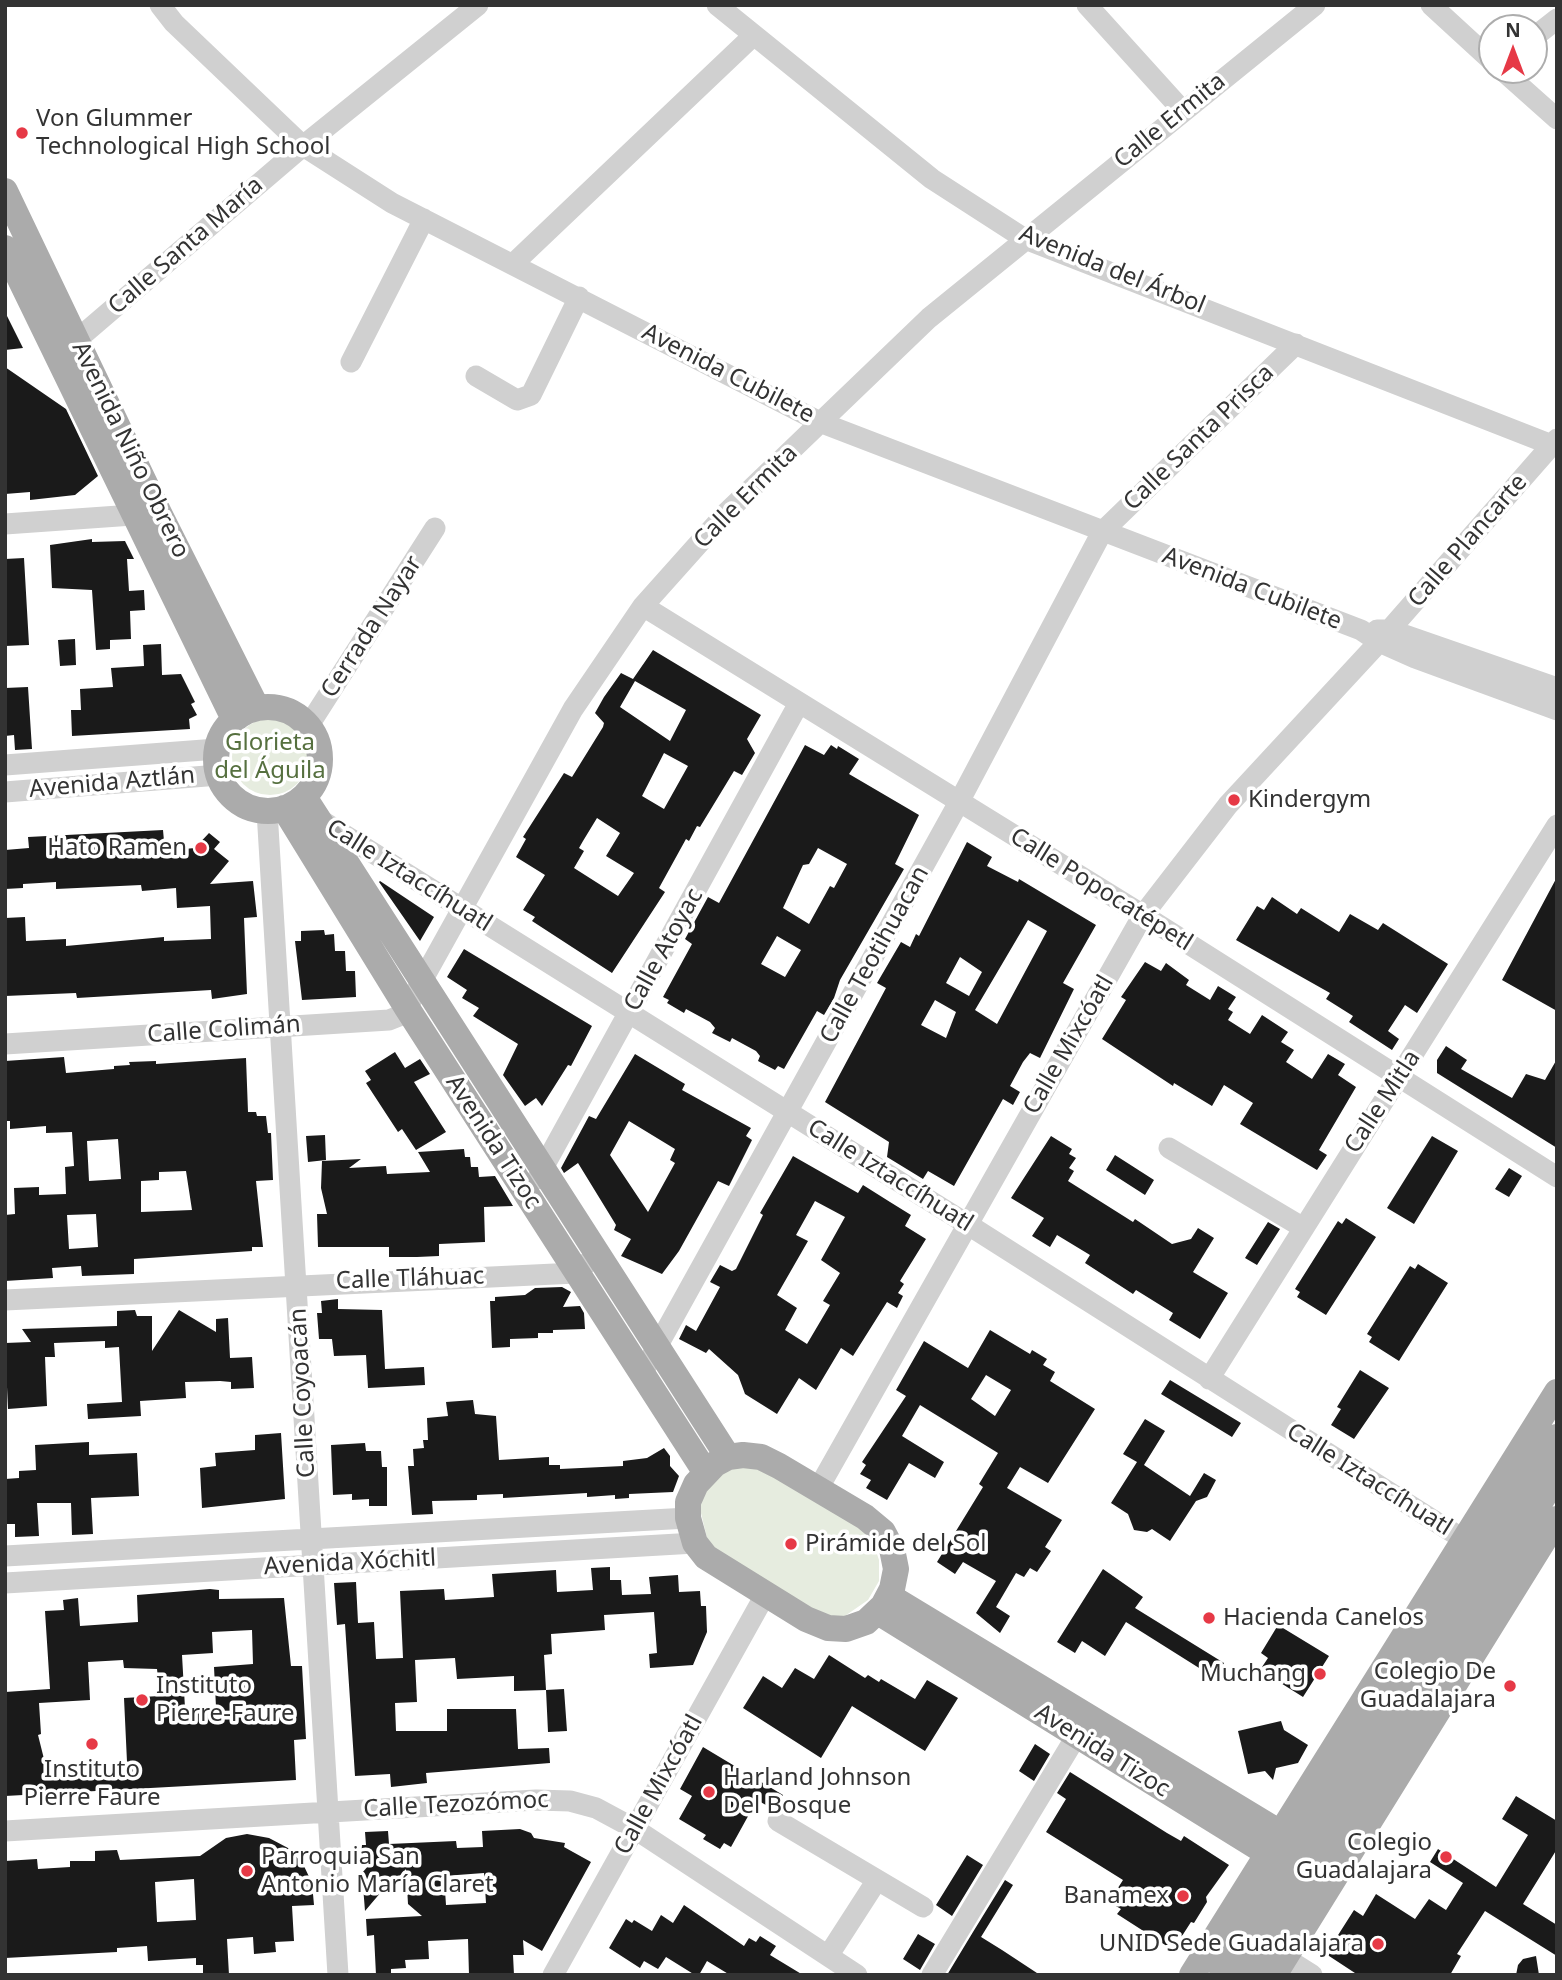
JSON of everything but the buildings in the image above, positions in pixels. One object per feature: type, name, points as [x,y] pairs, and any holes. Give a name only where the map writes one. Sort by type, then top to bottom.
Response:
[{"type":"main road","name":"Avenida Niño Obrero","points":[[5,191],[67,348],[146,514],[246,713]]},
{"type":"main road","name":"Avenida Niño Obrero","points":[[9,263],[67,348]]},
{"type":"main road","points":[[280,708],[309,725],[319,745],[320,768],[311,789],[292,808],[243,804],[233,796],[218,762],[221,738],[246,713],[280,708]]},
{"type":"main road","name":"Avenida Tizoc","points":[[292,808],[423,981],[728,1457]]},
{"type":"main road","name":"Avenida Tizoc","points":[[292,808],[408,1008],[706,1473]]},
{"type":"main road","points":[[1246,1975],[1464,1539],[1557,1392]]},
{"type":"main road","points":[[1279,1966],[1304,1861],[1557,1437]]},
{"type":"main road","points":[[728,1457],[761,1457],[818,1489],[883,1532],[892,1549],[896,1569],[883,1604],[866,1622],[846,1629],[828,1628],[765,1595],[706,1557],[695,1543],[688,1518],[688,1503],[696,1484],[728,1457]]},
{"type":"main road","points":[[1192,1975],[1304,1861],[1557,1475]]},
{"type":"main road","points":[[1222,1975],[1557,1519]]},
{"type":"main road","name":"Avenida Tizoc","points":[[883,1604],[1304,1861]]},
{"type":"main road","name":"Avenida Tizoc","points":[[883,1604],[1077,1735],[1114,1745]]},
{"type":"street","name":"Avenida Cubilete","points":[[160,5],[174,23],[303,146],[392,203],[822,423],[1361,630],[1557,688]]},
{"type":"street","name":"Calle Santa María","points":[[67,348],[303,146],[478,5]]},
{"type":"street","name":"Avenida del Árbol","points":[[717,5],[932,179],[1025,239],[1556,443]]},
{"type":"street","points":[[1087,5],[1182,110]]},
{"type":"street","name":"Calle Ermita","points":[[423,981],[573,709],[643,606],[726,512],[929,318],[1182,110],[1315,5]]},
{"type":"street","points":[[1431,5],[1478,48]]},
{"type":"street","points":[[513,264],[754,35]]},
{"type":"street","points":[[1518,84],[1557,119]]},
{"type":"street","points":[[351,362],[424,219]]},
{"type":"street","points":[[476,376],[517,400],[531,396],[579,298]]},
{"type":"street","name":"Calle Santa Prisca","points":[[1102,532],[1296,344]]},
{"type":"street","name":"Calle Plancarte","points":[[1384,636],[1556,443]]},
{"type":"street","points":[[5,524],[146,514]]},
{"type":"street","name":"Cerrada Nayar","points":[[309,725],[435,528]]},
{"type":"street","name":"Calle Teotihuacan","points":[[642,1374],[959,802],[1102,532]]},
{"type":"street","name":"Calle Popocatépetl","points":[[643,606],[1143,915],[1557,1177]]},
{"type":"street","name":"Avenida Cubilete","points":[[1384,636],[1557,710]]},
{"type":"street","name":"Calle Mixcóatl","points":[[818,1489],[1143,915],[1228,805],[1384,636]]},
{"type":"street","name":"Calle Atoyac","points":[[528,1196],[799,703]]},
{"type":"street","name":"Avenida Aztlán","points":[[5,765],[218,762]]},
{"type":"street","name":"Avenida Aztlán","points":[[5,792],[218,762]]},
{"type":"street","name":"Calle Iztaccíhuatl","points":[[292,808],[463,908],[1464,1539]]},
{"type":"street","name":"Calle Coyoacán","points":[[292,808],[281,1027],[338,1975]]},
{"type":"street","name":"Calle Mitla","points":[[1209,1378],[1557,825]]},
{"type":"street","points":[[408,1008],[423,981]]},
{"type":"street","name":"Calle Colimán","points":[[5,1044],[389,1020],[408,1008]]},
{"type":"street","points":[[1169,1147],[1302,1227]]},
{"type":"street","points":[[576,1273],[598,1255]]},
{"type":"street","name":"Calle Tláhuac","points":[[5,1300],[296,1284],[576,1273]]},
{"type":"street","name":"Avenida Xóchitl","points":[[5,1556],[688,1518]]},
{"type":"street","name":"Avenida Xóchitl","points":[[5,1583],[695,1543]]},
{"type":"street","name":"Calle Mixcóatl","points":[[553,1975],[765,1595]]},
{"type":"street","points":[[932,1975],[1077,1735]]},
{"type":"street","name":"Calle Tezozómoc","points":[[5,1831],[554,1799],[596,1808],[635,1829],[853,1973]]},
{"type":"street","points":[[778,1821],[923,1907]]},
{"type":"street","points":[[828,1956],[877,1880]]},
{"type":"street","points":[[1279,1966],[1312,1975]]},
{"type":"green space","name":"Glorieta del Águila","points":[[270,719],[285,722],[297,730],[305,742],[308,757],[305,772],[297,784],[285,792],[270,795],[255,792],[243,784],[235,772],[232,757],[235,742],[243,730],[255,722]]},
{"type":"green space","points":[[732,1465],[757,1466],[858,1526],[872,1539],[879,1560],[879,1581],[868,1600],[842,1618],[820,1614],[709,1546],[700,1509],[705,1488]]},
{"type":"place","name":"Von Glummer Technological High School","points":[[22,133]]},
{"type":"place","name":"Kindergym","points":[[1234,800]]},
{"type":"place","name":"Hato Ramen","points":[[201,848]]},
{"type":"place","name":"Pirámide del Sol","points":[[791,1544]]},
{"type":"place","name":"Hacienda Canelos","points":[[1209,1618]]},
{"type":"place","name":"Muchang","points":[[1320,1674]]},
{"type":"place","name":"Colegio De Guadalajara","points":[[1510,1686]]},
{"type":"place","name":"Instituto Pierre-Faure","points":[[142,1700]]},
{"type":"place","name":"Instituto Pierre Faure","points":[[92,1744]]},
{"type":"place","name":"Harland Johnson Del Bosque","points":[[709,1792]]},
{"type":"place","name":"Colegio Guadalajara","points":[[1446,1857]]},
{"type":"place","name":"Parroquia San Antonio María Claret","points":[[247,1871]]},
{"type":"place","name":"Banamex","points":[[1183,1896]]},
{"type":"place","name":"UNID Sede Guadalajara","points":[[1378,1944]]}]
